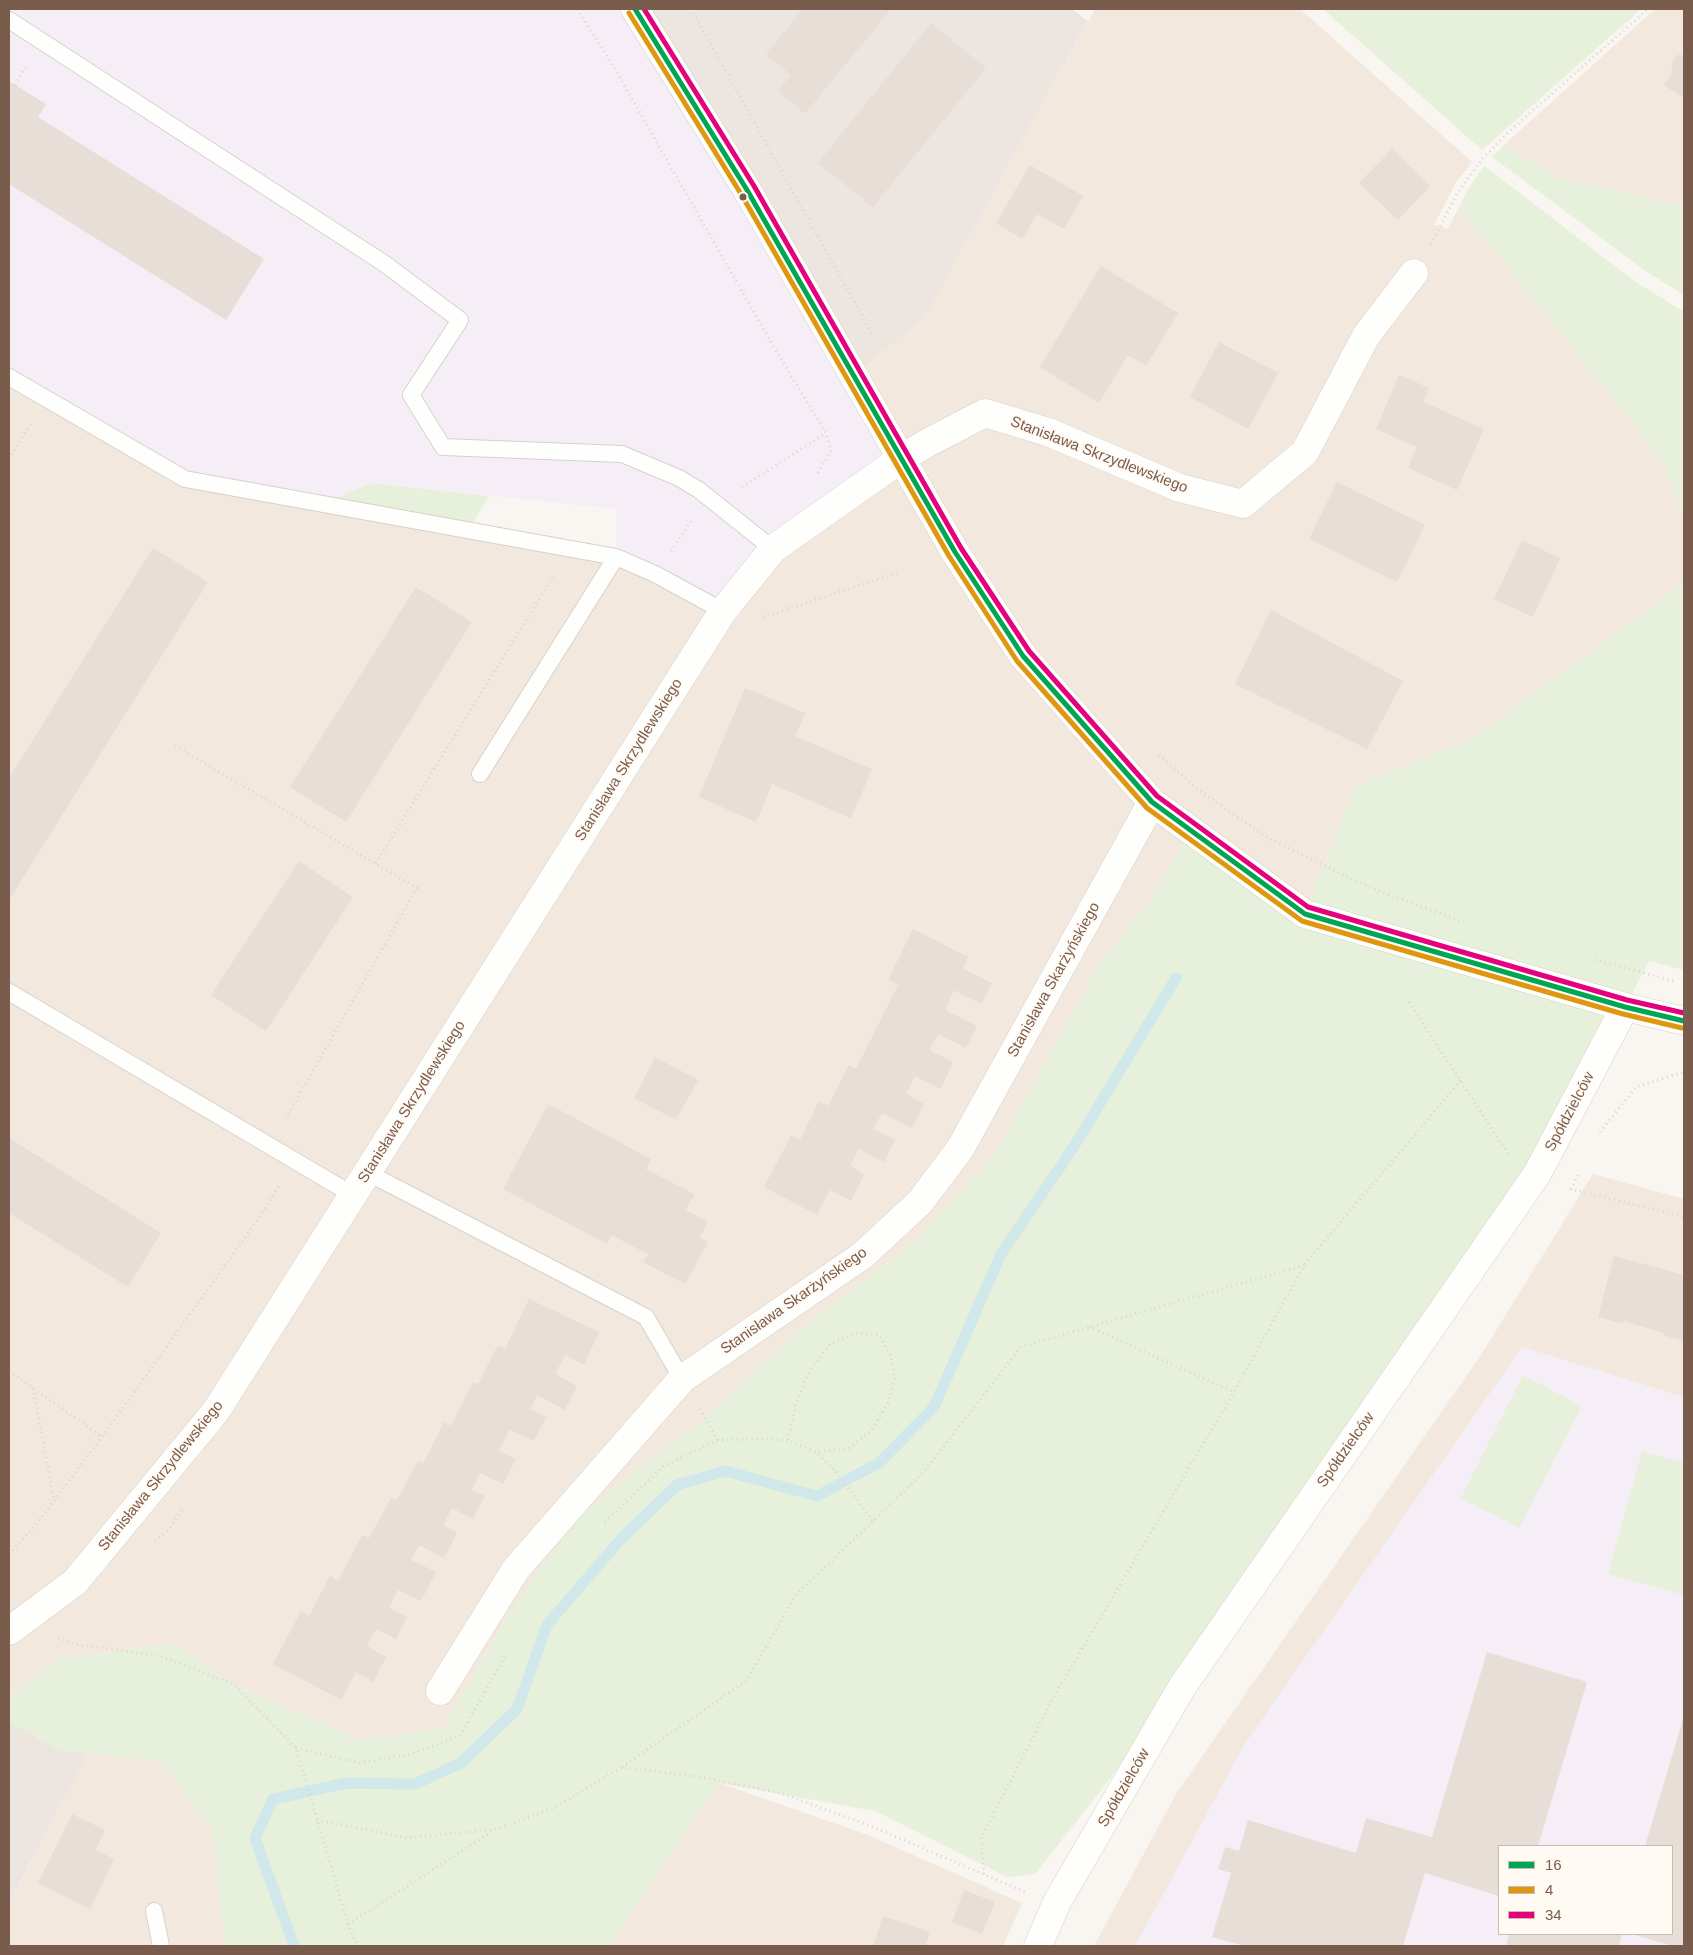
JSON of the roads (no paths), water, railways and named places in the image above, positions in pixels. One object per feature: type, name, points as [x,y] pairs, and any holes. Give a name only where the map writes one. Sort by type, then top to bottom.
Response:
[{"type":"street","points":[[635,9],[748,190],[955,552],[1022,656],[1152,802],[1306,914],[1625,1007],[1684,1021]]},
{"type":"street","name":"Stanisława Skrzydlewskiego","points":[[9,1631],[75,1582],[216,1412],[723,611],[773,549],[902,458],[985,413],[1048,432],[1180,488],[1243,504],[1305,452],[1366,336],[1414,272]]},
{"type":"street","name":"Stanisława Skarżyńskiego","points":[[440,1691],[516,1569],[682,1379],[862,1256],[920,1202],[960,1149],[1152,802]]},
{"type":"street","name":"Spółdzielców","points":[[1038,1946],[1057,1902],[1182,1687],[1537,1174],[1625,1007]]},
{"type":"lane","points":[[9,20],[384,264],[460,320],[411,395],[443,447],[622,454],[679,478],[700,490],[773,549]]},
{"type":"lane","points":[[9,377],[186,479],[616,557],[655,574],[723,611]]},
{"type":"lane","points":[[480,774],[616,557]]},
{"type":"lane","points":[[9,992],[294,1160],[360,1184],[646,1317],[682,1379]]},
{"type":"lane","points":[[154,1911],[161,1946]]},
{"type":"waterway","points":[[294,1946],[255,1838],[273,1799],[347,1783],[415,1784],[461,1763],[517,1709],[547,1625],[621,1539],[677,1485],[725,1471],[817,1496],[879,1463],[934,1407],[1001,1254],[1073,1148],[1176,978]]}]
